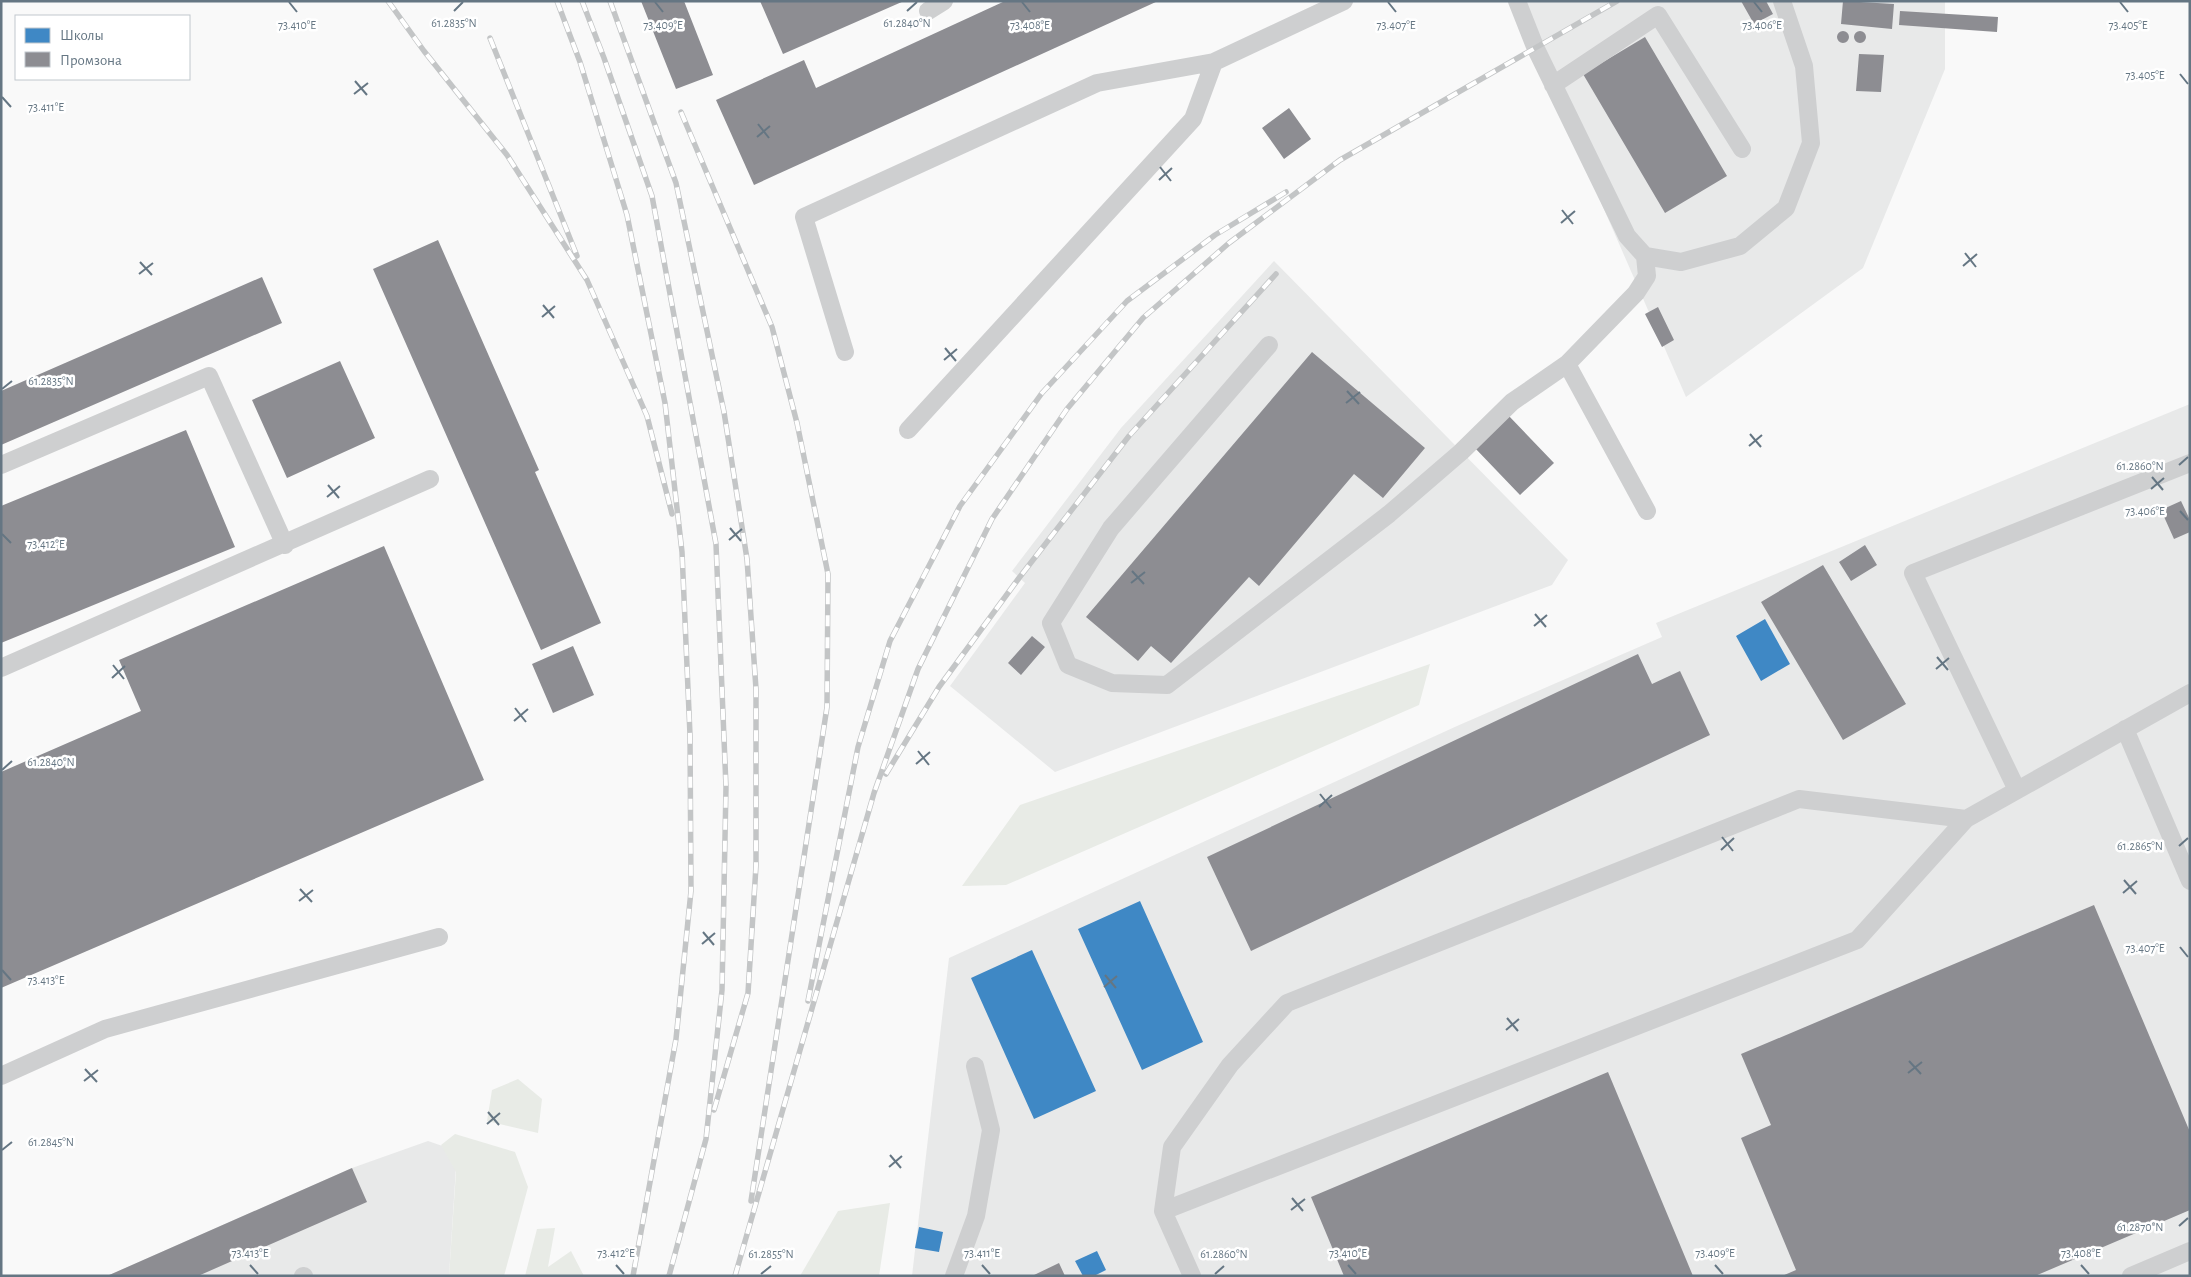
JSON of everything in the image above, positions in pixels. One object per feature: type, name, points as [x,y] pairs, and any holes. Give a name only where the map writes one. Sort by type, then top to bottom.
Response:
[{"type":"lane","points":[[928,11],[944,1]]},
{"type":"lane","points":[[846,352],[804,217],[1097,83],[1214,62],[1344,1]]},
{"type":"lane","points":[[1269,344],[1111,528],[1056,615],[1051,623],[1068,665],[1112,683],[1166,686],[1389,514],[1462,452],[1512,402],[1567,364],[1636,293],[1647,276],[1645,256],[1627,236],[1536,49],[1517,1]]},
{"type":"lane","points":[[1645,256],[1681,262],[1740,246],[1786,208],[1811,143],[1804,66],[1782,1]]},
{"type":"lane","points":[[1553,85],[1658,16],[1742,149]]},
{"type":"lane","points":[[908,430],[1193,119],[1214,62]]},
{"type":"lane","points":[[1567,364],[1647,511]]},
{"type":"lane","points":[[1,465],[209,376],[285,545]]},
{"type":"lane","points":[[2017,790],[1913,573],[2190,464]]},
{"type":"lane","points":[[1,668],[430,480]]},
{"type":"lane","points":[[1163,1211],[1857,940],[1966,819],[2190,693]]},
{"type":"lane","points":[[2125,729],[2190,881]]},
{"type":"lane","points":[[1192,1276],[1163,1211],[1172,1147],[1230,1066],[1287,1003],[1799,799],[1966,819]]},
{"type":"lane","points":[[1,1076],[105,1029],[439,938]]},
{"type":"lane","points":[[954,1276],[976,1216],[991,1130],[975,1066]]},
{"type":"lane","points":[[2131,1276],[2190,1251]]},
{"type":"shaded area","points":[[1513,1],[1945,1],[1945,69],[1863,268],[1686,397]]},
{"type":"shaded area","points":[[1274,261],[1568,560],[1552,585],[1055,772],[950,686],[1025,583],[1012,571],[1121,428]]},
{"type":"shaded area","points":[[2190,404],[2190,1276],[912,1276],[949,958],[1457,726],[1662,637],[1656,623]]},
{"type":"shaded area","points":[[1430,664],[1419,705],[1006,885],[962,886],[1020,805]]},
{"type":"shaded area","points":[[518,1079],[542,1099],[538,1133],[487,1121],[492,1090]]},
{"type":"shaded area","points":[[455,1134],[515,1152],[528,1187],[504,1276],[449,1276],[456,1172],[441,1145]]},
{"type":"shaded area","points":[[428,1141],[457,1151],[449,1276],[107,1276],[352,1168]]},
{"type":"shaded area","points":[[890,1203],[879,1276],[800,1276],[838,1211]]},
{"type":"shaded area","points":[[555,1228],[548,1267],[571,1251],[584,1276],[525,1276],[537,1229]]},
{"type":"building: Школы","points":[[1765,619],[1790,664],[1761,681],[1736,636]]},
{"type":"building: Школы","points":[[1140,901],[1203,1042],[1142,1070],[1078,929]]},
{"type":"building: Школы","points":[[1032,950],[1096,1091],[1034,1119],[971,978]]},
{"type":"building: Школы","points":[[919,1227],[943,1232],[939,1252],[915,1248]]},
{"type":"building: Школы","points":[[1097,1251],[1106,1270],[1094,1276],[1083,1276],[1075,1261]]},
{"type":"building: Промзона","points":[[641,1],[684,1],[713,75],[676,89]]},
{"type":"building: Промзона","points":[[760,1],[904,1],[783,54]]},
{"type":"building: Промзона","points":[[1005,1],[1158,1],[754,185],[716,100],[804,60],[816,88]]},
{"type":"building: Промзона","points":[[1741,1],[1766,1],[1773,14],[1754,24]]},
{"type":"building: Промзона","points":[[1843,1],[1894,4],[1892,29],[1841,24]]},
{"type":"building: Промзона","points":[[1900,11],[1998,17],[1997,32],[1899,25]]},
{"type":"building: Промзона","points":[[1841,31],[1845,31],[1849,37],[1845,43],[1841,43],[1837,39],[1837,35]]},
{"type":"building: Промзона","points":[[1858,31],[1862,31],[1866,37],[1862,43],[1858,43],[1854,39],[1854,35]]},
{"type":"building: Промзона","points":[[1645,37],[1727,176],[1665,213],[1583,74]]},
{"type":"building: Промзона","points":[[1859,54],[1884,55],[1881,92],[1856,91]]},
{"type":"building: Промзона","points":[[1289,108],[1311,139],[1284,159],[1262,128]]},
{"type":"building: Промзона","points":[[438,240],[539,470],[535,472],[601,623],[541,650],[373,269]]},
{"type":"building: Промзона","points":[[262,277],[282,323],[1,445],[1,391]]},
{"type":"building: Промзона","points":[[1658,307],[1674,340],[1662,347],[1645,314]]},
{"type":"building: Промзона","points":[[1312,352],[1425,448],[1383,498],[1354,474],[1259,586],[1249,577],[1171,663],[1151,646],[1138,661],[1086,617]]},
{"type":"building: Промзона","points":[[340,361],[375,438],[287,478],[252,400]]},
{"type":"building: Промзона","points":[[1508,415],[1554,463],[1520,495],[1474,447]]},
{"type":"building: Промзона","points":[[186,430],[235,547],[1,643],[1,506]]},
{"type":"building: Промзона","points":[[2181,501],[2190,520],[2190,532],[2174,539],[2161,510]]},
{"type":"building: Промзона","points":[[1865,545],[1877,565],[1851,581],[1839,562]]},
{"type":"building: Промзона","points":[[384,546],[484,780],[1,988],[1,772],[141,711],[119,660]]},
{"type":"building: Промзона","points":[[1823,565],[1906,704],[1843,740],[1761,602]]},
{"type":"building: Промзона","points":[[1032,636],[1045,647],[1021,675],[1008,663]]},
{"type":"building: Промзона","points":[[573,646],[594,695],[553,713],[532,664]]},
{"type":"building: Промзона","points":[[1638,654],[1652,684],[1680,671],[1710,735],[1251,951],[1207,857]]},
{"type":"building: Промзона","points":[[2094,905],[2190,1132],[2190,1210],[2035,1276],[1782,1276],[1796,1270],[1741,1138],[1771,1125],[1741,1054]]},
{"type":"building: Промзона","points":[[1608,1072],[1693,1276],[1344,1276],[1311,1197]]},
{"type":"building: Промзона","points":[[352,1168],[367,1202],[198,1276],[107,1276]]},
{"type":"building: Промзона","points":[[1059,1263],[1065,1276],[1032,1276]]},
{"type":"railway","points":[[388,1],[424,51],[507,155],[587,280],[647,416],[672,514]]},
{"type":"railway","points":[[557,1],[580,62],[627,215],[665,403],[682,552],[690,735],[691,891],[676,1039],[633,1276]]},
{"type":"railway","points":[[582,1],[652,196],[716,544],[726,787],[722,990],[706,1139],[669,1276]]},
{"type":"railway","points":[[610,1],[676,183],[724,412],[747,559],[756,689],[756,866],[748,993],[714,1110]]},
{"type":"railway","points":[[735,1276],[874,793],[918,669],[992,519],[1067,409],[1143,318],[1229,243],[1340,160],[1617,1]]},
{"type":"railway","points":[[490,38],[577,256]]},
{"type":"railway","points":[[681,112],[772,327],[797,423],[828,574],[827,707],[751,1201]]},
{"type":"railway","points":[[808,1001],[858,747],[890,641],[960,506],[1042,393],[1127,301],[1215,235],[1286,192]]},
{"type":"railway","points":[[886,774],[939,687],[1019,578],[1129,436],[1276,274]]}]
